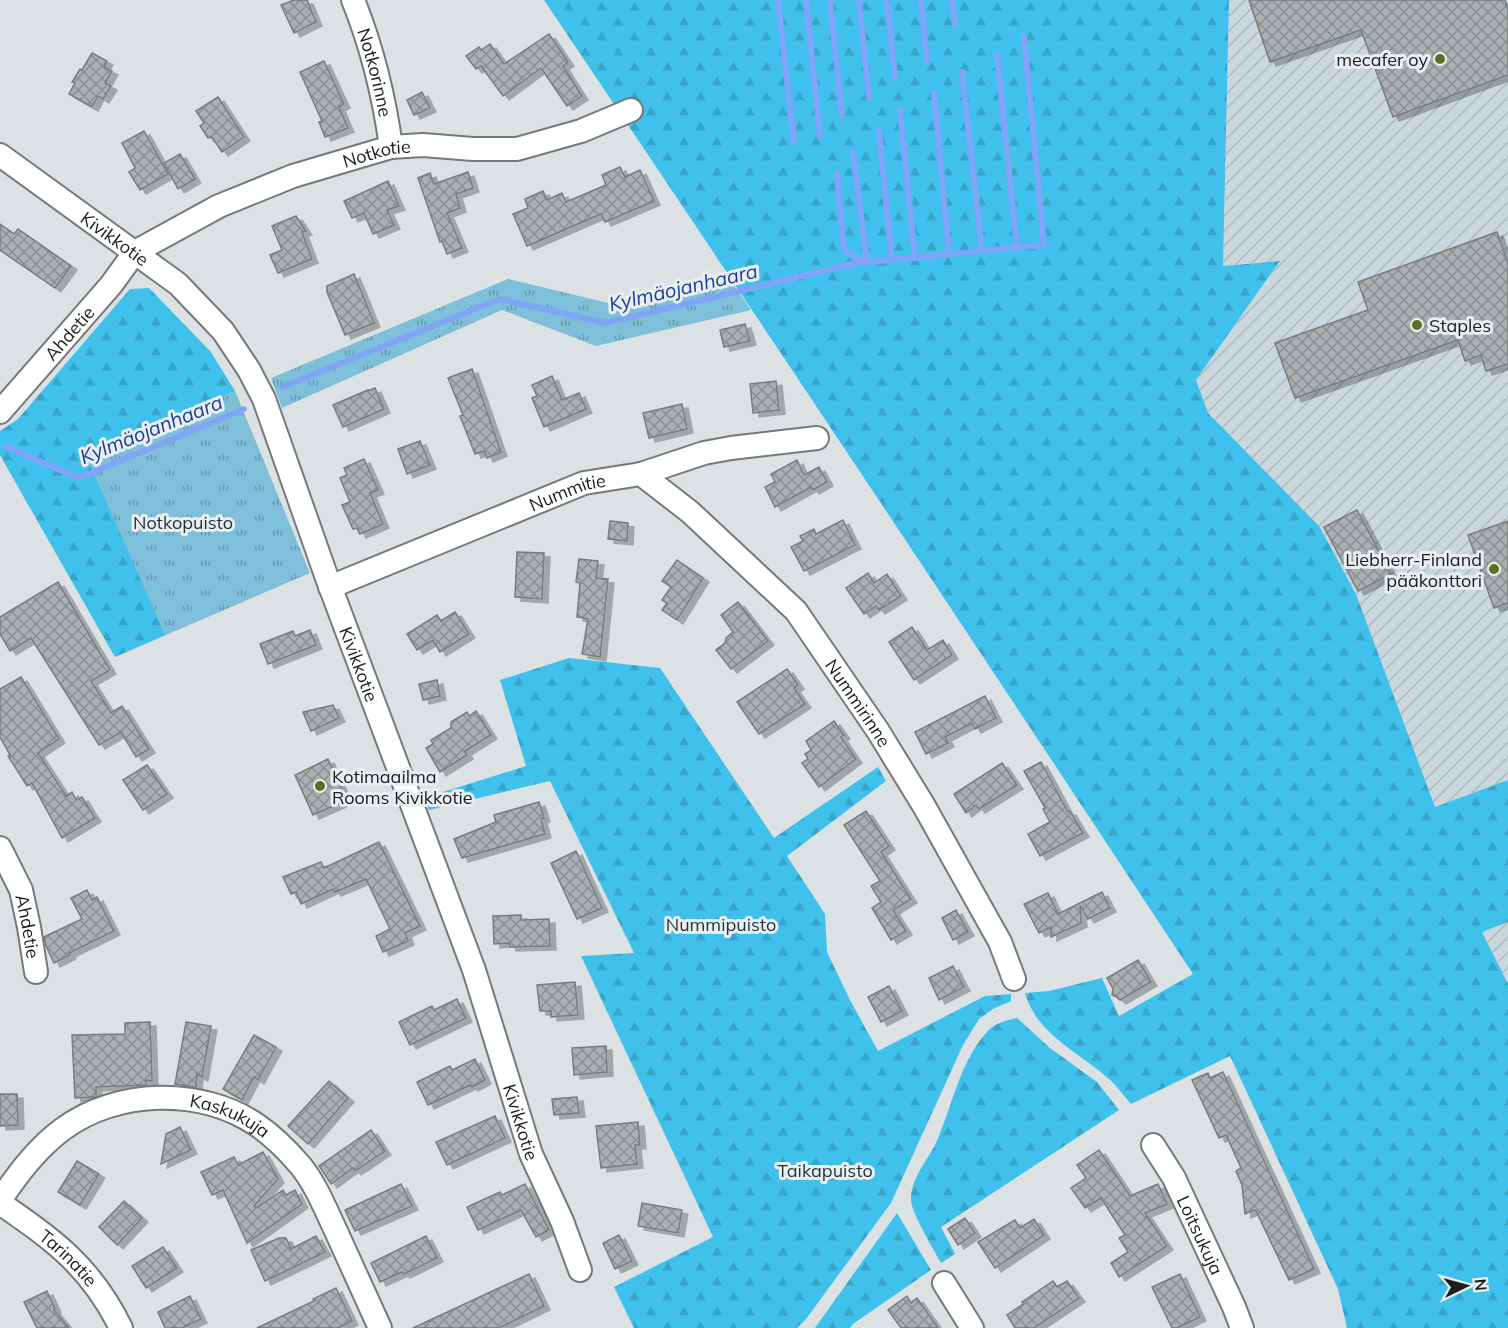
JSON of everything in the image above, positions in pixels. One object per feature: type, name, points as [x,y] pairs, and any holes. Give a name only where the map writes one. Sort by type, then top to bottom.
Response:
[{"type":"street","name":"Notkorinne","points":[[353,0],[364,29],[386,112],[391,147]]},
{"type":"street","name":"Notkotie","points":[[135,252],[219,206],[293,176],[391,147],[423,145],[518,149],[581,131],[631,110]]},
{"type":"street","name":"Kivikkotie","points":[[0,155],[178,284],[223,332],[249,370],[267,409],[330,587],[474,970],[531,1154],[562,1221],[580,1270]]},
{"type":"street","name":"Ahdetie","points":[[0,412],[111,285],[135,252]]},
{"type":"street","name":"Nummitie","points":[[330,587],[584,483],[641,474],[704,453],[731,447],[818,438]]},
{"type":"street","name":"Nummirinne","points":[[641,474],[690,512],[796,611],[878,731],[924,806],[1000,942],[1014,979]]},
{"type":"street","name":"Ahdetie","points":[[0,848],[21,890],[36,972]]},
{"type":"street","name":"Kaskukuja","points":[[0,1202],[18,1175],[42,1147],[64,1128],[89,1114],[120,1103],[154,1098],[193,1100],[210,1105],[255,1124],[285,1148],[302,1167],[322,1203],[380,1328]]},
{"type":"street","name":"Loitsukuja","points":[[1153,1145],[1174,1178],[1242,1328]]},
{"type":"street","name":"Tarinatie","points":[[0,1202],[47,1235],[75,1260],[104,1296],[121,1328]]},
{"type":"street","points":[[944,1283],[972,1328]]},
{"type":"shaded area","points":[[1229,0],[1508,0],[1508,780],[1435,807],[1356,594],[1319,526],[1208,414],[1196,380],[1280,262],[1223,266]]},
{"type":"shaded area","points":[[1508,922],[1508,984],[1482,931]]},
{"type":"green space","points":[[544,0],[1229,0],[1223,266],[1280,261],[1196,380],[1208,413],[1319,526],[1356,594],[1435,807],[1508,780],[1508,922],[1482,932],[1508,984],[1508,1328],[1347,1328],[1338,1289],[1230,1056],[1131,1104],[1109,1079],[1060,1042],[1039,1020],[1025,993],[1049,991],[1102,978],[1119,1016],[1193,974],[870,486]]},
{"type":"green space","points":[[727,275],[751,310],[596,346],[502,310],[282,408],[271,378],[508,279],[625,307]]},
{"type":"green space","points":[[149,288],[211,352],[235,391],[88,460],[165,635],[115,657],[0,455],[0,431],[18,419],[130,289]]},
{"type":"green space","name":"Notkopuisto","points":[[235,391],[310,573],[115,657],[0,455],[0,431],[88,460]]},
{"type":"green space","points":[[569,658],[660,668],[774,838],[878,767],[886,781],[787,856],[825,914],[827,952],[878,1051],[985,996],[1011,994],[1011,1001],[993,1009],[979,1019],[963,1045],[891,1203],[797,1328],[634,1328],[614,1287],[713,1237],[581,956],[634,953],[550,781],[429,810],[424,798],[526,766],[500,680]]},
{"type":"green space","points":[[1017,1018],[1050,1048],[1097,1082],[1119,1110],[941,1227],[955,1254],[941,1263],[912,1207],[913,1186],[936,1143],[962,1073],[976,1046],[992,1027]]},
{"type":"green space","points":[[897,1213],[931,1270],[850,1328],[815,1328]]},
{"type":"building","points":[[294,0],[307,0],[316,22],[294,33],[281,5]]},
{"type":"building","name":"mecafer oy","points":[[1249,0],[1505,0],[1508,9],[1508,75],[1393,117],[1361,30],[1270,62]]},
{"type":"building","points":[[549,34],[568,62],[563,66],[582,96],[567,106],[541,68],[503,96],[481,66],[476,69],[466,56],[479,47],[481,50],[490,44],[504,64]]},
{"type":"building","points":[[92,53],[107,61],[104,67],[112,71],[105,83],[111,86],[103,99],[98,96],[92,107],[69,94],[75,83],[72,82]]},
{"type":"building","points":[[324,61],[344,104],[339,107],[348,128],[325,137],[319,122],[322,121],[300,72]]},
{"type":"building","points":[[422,92],[430,108],[414,115],[407,100]]},
{"type":"building","points":[[218,97],[244,137],[222,152],[212,137],[208,138],[200,126],[204,123],[196,111]]},
{"type":"building","points":[[144,131],[168,174],[140,190],[129,172],[135,168],[122,143]]},
{"type":"building","points":[[180,154],[195,179],[178,189],[164,163]]},
{"type":"building","points":[[620,167],[625,177],[640,170],[654,201],[605,222],[601,214],[527,246],[513,214],[528,208],[525,199],[543,191],[547,200],[562,193],[566,202],[606,185],[602,175]]},
{"type":"building","points":[[468,172],[473,188],[456,194],[460,208],[447,213],[462,248],[447,254],[442,241],[440,242],[418,178],[430,173],[434,184]]},
{"type":"building","points":[[388,181],[399,206],[387,210],[394,225],[373,234],[364,213],[352,218],[344,201]]},
{"type":"building","points":[[296,216],[306,231],[302,232],[312,259],[278,273],[270,255],[282,250],[272,226]]},
{"type":"building","points":[[0,224],[14,234],[18,229],[71,266],[55,288],[0,250]]},
{"type":"building","name":"Staples","points":[[1497,232],[1508,264],[1508,364],[1486,371],[1481,355],[1465,361],[1458,340],[1295,398],[1275,343],[1368,310],[1358,282]]},
{"type":"building","points":[[354,274],[374,323],[345,335],[327,292],[327,286]]},
{"type":"building","points":[[745,324],[750,341],[724,347],[720,330]]},
{"type":"building","points":[[472,369],[501,452],[487,458],[484,451],[475,454],[448,378]]},
{"type":"building","points":[[552,376],[562,400],[579,393],[586,409],[544,427],[532,398],[537,396],[532,385]]},
{"type":"building","points":[[776,381],[779,410],[753,413],[750,384]]},
{"type":"building","points":[[375,388],[384,409],[343,427],[333,405]]},
{"type":"building","points":[[682,404],[687,429],[649,438],[643,413]]},
{"type":"building","points":[[420,441],[430,465],[407,474],[398,449]]},
{"type":"building","points":[[364,459],[378,490],[370,493],[383,524],[360,534],[357,528],[353,529],[342,505],[350,502],[340,478],[347,475],[344,468]]},
{"type":"building","points":[[797,460],[804,475],[819,467],[827,482],[813,490],[811,487],[775,507],[765,487],[775,482],[771,474]]},
{"type":"building","points":[[1357,510],[1391,574],[1358,591],[1324,527]]},
{"type":"building","points":[[843,520],[855,545],[804,571],[791,547],[803,541],[800,536],[814,529],[816,534]]},
{"type":"building","points":[[610,521],[628,523],[627,541],[608,539]]},
{"type":"building","name":"Liebherr-Finland pääkonttori","points":[[1508,521],[1508,603],[1494,608],[1468,535]]},
{"type":"building","points":[[517,552],[544,553],[542,599],[515,597]]},
{"type":"building","points":[[579,559],[598,561],[596,578],[608,579],[600,657],[582,654],[588,619],[577,617],[580,583],[576,582]]},
{"type":"building","points":[[677,560],[703,578],[677,620],[662,610],[667,603],[662,600],[671,587],[662,581]]},
{"type":"building","points":[[868,573],[874,583],[887,574],[901,596],[879,610],[876,606],[864,614],[846,588]]},
{"type":"building","points":[[58,582],[110,670],[91,681],[111,713],[122,706],[149,749],[136,757],[121,732],[99,745],[31,638],[10,651],[0,634],[0,617]]},
{"type":"building","points":[[738,602],[768,641],[731,669],[716,650],[733,632],[721,615]]},
{"type":"building","points":[[455,612],[469,634],[440,652],[433,640],[417,650],[407,634],[437,615],[441,621]]},
{"type":"building","points":[[912,627],[927,650],[943,640],[952,655],[914,680],[889,642]]},
{"type":"building","points":[[310,630],[316,645],[268,664],[260,644],[293,631],[295,636]]},
{"type":"building","points":[[787,669],[798,685],[794,688],[805,704],[759,734],[737,702]]},
{"type":"building","points":[[21,677],[59,739],[38,753],[66,796],[72,792],[76,800],[82,797],[95,818],[62,838],[32,783],[27,786],[8,756],[10,755],[0,737],[0,689]]},
{"type":"building","points":[[437,680],[440,696],[423,700],[419,684]]},
{"type":"building","points":[[985,696],[996,718],[975,729],[972,723],[945,737],[948,743],[926,754],[915,732]]},
{"type":"building","points":[[333,705],[339,718],[311,731],[303,712]]},
{"type":"building","points":[[476,711],[491,735],[465,751],[467,755],[440,772],[426,748],[433,744],[431,740],[451,728],[451,722],[467,712],[469,716]]},
{"type":"building","points":[[834,721],[844,735],[841,737],[856,759],[819,787],[802,763],[808,759],[805,754],[811,750],[806,741]]},
{"type":"building","points":[[328,759],[347,800],[313,815],[295,775]]},
{"type":"building","points":[[1041,762],[1068,812],[1070,811],[1083,833],[1040,856],[1028,834],[1050,822],[1043,809],[1045,808],[1024,771]]},
{"type":"building","points":[[1002,763],[1017,785],[979,809],[976,805],[966,813],[954,794]]},
{"type":"building","points":[[147,765],[167,794],[143,810],[123,780]]},
{"type":"building","points":[[539,802],[544,818],[541,819],[545,834],[462,858],[454,839],[496,822],[494,815]]},
{"type":"building","points":[[866,811],[889,846],[881,852],[911,899],[893,910],[906,931],[891,940],[872,908],[881,902],[871,886],[880,881],[844,825]]},
{"type":"building","points":[[379,842],[420,926],[405,933],[408,941],[383,952],[376,936],[390,929],[366,879],[335,892],[333,889],[301,904],[296,892],[291,894],[283,877],[321,862],[324,868]]},
{"type":"building","points":[[576,851],[602,908],[577,919],[551,863]]},
{"type":"building","points":[[87,890],[92,900],[97,897],[114,931],[54,963],[44,937],[82,919],[71,898]]},
{"type":"building","points":[[1102,892],[1110,908],[1088,919],[1080,905],[1081,923],[1051,937],[1051,927],[1039,933],[1024,904],[1048,893],[1058,914]]},
{"type":"building","points":[[956,910],[968,932],[953,940],[942,918]]},
{"type":"building","points":[[521,915],[521,920],[549,919],[550,946],[510,947],[509,943],[494,944],[493,916]]},
{"type":"building","points":[[1138,960],[1151,982],[1120,1000],[1112,995],[1113,989],[1107,978]]},
{"type":"building","points":[[953,966],[964,987],[939,1000],[929,978]]},
{"type":"building","points":[[575,982],[578,1015],[551,1017],[551,1011],[540,1011],[537,985]]},
{"type":"building","points":[[889,986],[902,1011],[881,1022],[868,997]]},
{"type":"building","points":[[457,999],[466,1018],[410,1045],[399,1022],[432,1006],[434,1010]]},
{"type":"building","points":[[150,1022],[152,1081],[146,1080],[146,1085],[96,1087],[96,1097],[75,1098],[72,1035],[125,1034],[125,1023]]},
{"type":"building","points":[[186,1022],[211,1026],[202,1077],[197,1074],[196,1087],[175,1084]]},
{"type":"building","points":[[254,1035],[276,1047],[258,1080],[254,1077],[242,1100],[223,1089]]},
{"type":"building","points":[[606,1046],[607,1072],[574,1075],[572,1048]]},
{"type":"building","points":[[475,1059],[485,1080],[428,1105],[417,1082],[450,1066],[452,1070]]},
{"type":"building","points":[[1223,1072],[1314,1269],[1289,1280],[1256,1211],[1245,1214],[1242,1185],[1236,1171],[1241,1168],[1226,1135],[1219,1138],[1192,1080],[1208,1073],[1210,1078]]},
{"type":"building","points":[[329,1081],[348,1098],[308,1144],[288,1126]]},
{"type":"building","points":[[0,1094],[17,1094],[18,1125],[0,1126]]},
{"type":"building","points":[[577,1097],[579,1113],[554,1115],[552,1099]]},
{"type":"building","points":[[495,1116],[505,1138],[447,1165],[436,1142]]},
{"type":"building","points":[[638,1122],[640,1145],[635,1145],[637,1164],[601,1168],[596,1126]]},
{"type":"building","points":[[180,1127],[191,1150],[161,1164],[166,1134]]},
{"type":"building","points":[[371,1130],[385,1151],[355,1171],[353,1168],[331,1184],[319,1166]]},
{"type":"building","points":[[1099,1150],[1130,1196],[1158,1184],[1167,1204],[1145,1213],[1167,1246],[1119,1277],[1111,1263],[1128,1252],[1119,1238],[1125,1235],[1101,1198],[1085,1208],[1071,1188],[1086,1178],[1077,1165]]},
{"type":"building","points":[[263,1152],[278,1179],[254,1206],[256,1208],[283,1190],[286,1195],[295,1190],[302,1204],[247,1243],[223,1190],[212,1195],[201,1172],[234,1157],[238,1165]]},
{"type":"building","points":[[77,1161],[99,1174],[80,1205],[58,1192]]},
{"type":"building","points":[[401,1184],[412,1206],[355,1231],[345,1210]]},
{"type":"building","points":[[525,1184],[549,1230],[536,1237],[521,1210],[478,1230],[467,1207]]},
{"type":"building","points":[[124,1201],[142,1218],[117,1245],[99,1227]]},
{"type":"building","points":[[642,1203],[682,1210],[678,1233],[638,1226]]},
{"type":"building","points":[[965,1218],[975,1233],[958,1245],[948,1229]]},
{"type":"building","points":[[1034,1219],[1044,1235],[995,1268],[978,1242],[1015,1220],[1020,1228]]},
{"type":"building","points":[[619,1235],[632,1261],[615,1269],[603,1243]]},
{"type":"building","points":[[316,1236],[325,1252],[265,1281],[251,1250],[279,1238],[286,1238],[291,1249]]},
{"type":"building","points":[[426,1236],[437,1258],[404,1274],[402,1272],[380,1282],[371,1263]]},
{"type":"building","points":[[163,1247],[177,1268],[146,1288],[132,1266]]},
{"type":"building","points":[[529,1274],[544,1306],[499,1328],[413,1328]]},
{"type":"building","points":[[1180,1274],[1200,1317],[1177,1328],[1172,1328],[1152,1287]]},
{"type":"building","points":[[1053,1281],[1057,1287],[1067,1281],[1079,1298],[1034,1328],[1015,1328],[1007,1315]]},
{"type":"building","points":[[336,1288],[352,1321],[338,1328],[257,1328],[314,1301],[313,1299]]},
{"type":"building","points":[[47,1291],[54,1310],[69,1328],[37,1328],[24,1302]]},
{"type":"building","points":[[190,1296],[201,1319],[182,1328],[165,1328],[158,1312]]},
{"type":"building","points":[[907,1296],[911,1303],[917,1298],[938,1328],[901,1328],[888,1310]]},
{"type":"waterway","points":[[778,0],[794,142]]},
{"type":"waterway","points":[[806,0],[820,137]]},
{"type":"waterway","points":[[830,0],[842,115]]},
{"type":"waterway","points":[[859,0],[869,98]]},
{"type":"waterway","points":[[887,0],[895,78]]},
{"type":"waterway","points":[[921,0],[927,60]]},
{"type":"waterway","points":[[952,0],[955,25]]},
{"type":"waterway","name":"Kylmäojanhaara","points":[[282,387],[500,299],[605,323],[857,263],[1044,245],[1024,37]]},
{"type":"waterway","points":[[997,55],[1017,248]]},
{"type":"waterway","points":[[962,72],[982,251]]},
{"type":"waterway","points":[[934,93],[949,254]]},
{"type":"waterway","points":[[900,110],[915,258]]},
{"type":"waterway","points":[[879,131],[892,260]]},
{"type":"waterway","points":[[853,152],[867,262]]},
{"type":"waterway","points":[[837,173],[844,251],[867,262]]},
{"type":"waterway","name":"Kylmäojanhaara","points":[[5,446],[79,478],[244,409]]},
{"type":"place","name":"mecafer oy","points":[[1440,59]]},
{"type":"place","name":"Staples","points":[[1417,325]]},
{"type":"place","name":"Liebherr-Finland pääkonttori","points":[[1494,569]]},
{"type":"place","name":"Kotimaailma Rooms Kivikkotie","points":[[320,786]]},
{"type":"park label","name":"Nummipuisto","points":[[721,924]]},
{"type":"park label","name":"Taikapuisto","points":[[825,1170]]}]
